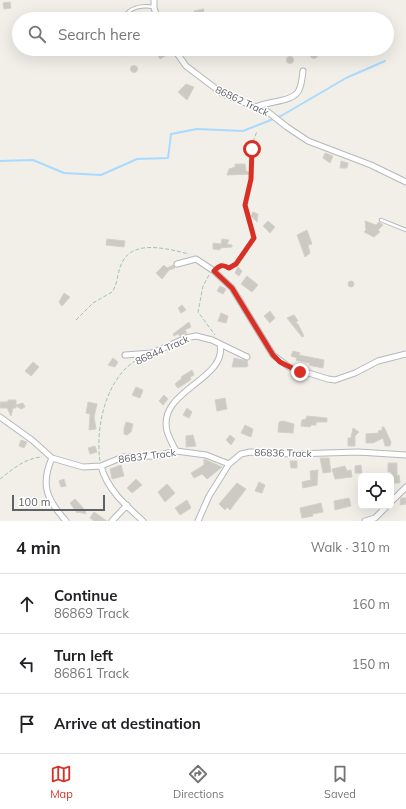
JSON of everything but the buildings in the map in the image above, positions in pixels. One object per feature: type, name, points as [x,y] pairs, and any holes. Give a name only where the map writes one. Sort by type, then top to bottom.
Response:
[{"type":"street","points":[[154,0],[155,12]]},
{"type":"street","name":"86862 Track","points":[[179,56],[186,66],[223,94],[268,112],[286,127],[308,141],[371,165],[406,182]]},
{"type":"street","points":[[256,107],[264,103],[292,97],[296,94],[299,91],[303,71]]},
{"type":"street","points":[[177,264],[196,259],[214,271],[232,288],[273,355],[289,367],[335,380],[355,373],[378,361],[406,354]]},
{"type":"street","name":"86844 Track","points":[[125,355],[152,353],[191,336],[206,338],[247,357]]},
{"type":"street","points":[[176,451],[167,431],[167,421],[170,410],[182,395],[217,363],[220,353],[220,344]]},
{"type":"street","points":[[0,417],[32,440],[52,458],[46,473],[46,490],[51,502],[66,521]]},
{"type":"street","name":"86837 Track","points":[[52,458],[83,467],[101,466],[123,457],[156,456],[176,451],[206,455],[218,458],[229,464]]},
{"type":"street","name":"86836 Track","points":[[198,521],[209,496],[229,464],[241,454],[250,452],[294,454],[358,452],[406,455]]},
{"type":"street","points":[[101,466],[104,479],[110,488],[143,521]]},
{"type":"street","points":[[394,499],[406,487]]},
{"type":"street","points":[[112,521],[127,505]]},
{"type":"street","points":[[365,521],[374,518],[384,509]]},
{"type":"lane","points":[[130,12],[139,6],[154,8]]},
{"type":"lane","points":[[381,220],[406,230]]},
{"type":"path","points":[[217,338],[198,312],[204,286],[210,274],[219,265],[229,268],[236,264],[254,238],[245,205],[251,179],[252,145],[257,131]]},
{"type":"path","points":[[76,320],[93,303],[112,292],[122,262],[134,251],[142,248],[164,248],[189,255],[196,259]]},
{"type":"path","name":"86844 Track","points":[[101,466],[98,446],[109,394],[117,379],[128,366],[141,358]]},
{"type":"path","points":[[0,479],[17,466],[31,458],[52,458]]},
{"type":"waterway","points":[[0,161],[33,160],[64,173],[101,175],[137,159],[168,158],[171,134],[197,129],[243,131],[281,116],[346,78],[385,61]]},
{"type":"route","points":[[252,149],[251,184],[248,189],[245,205],[247,218],[252,227],[254,238],[236,264],[229,268],[219,265],[214,271],[232,288],[273,355],[280,362],[300,372]]}]
